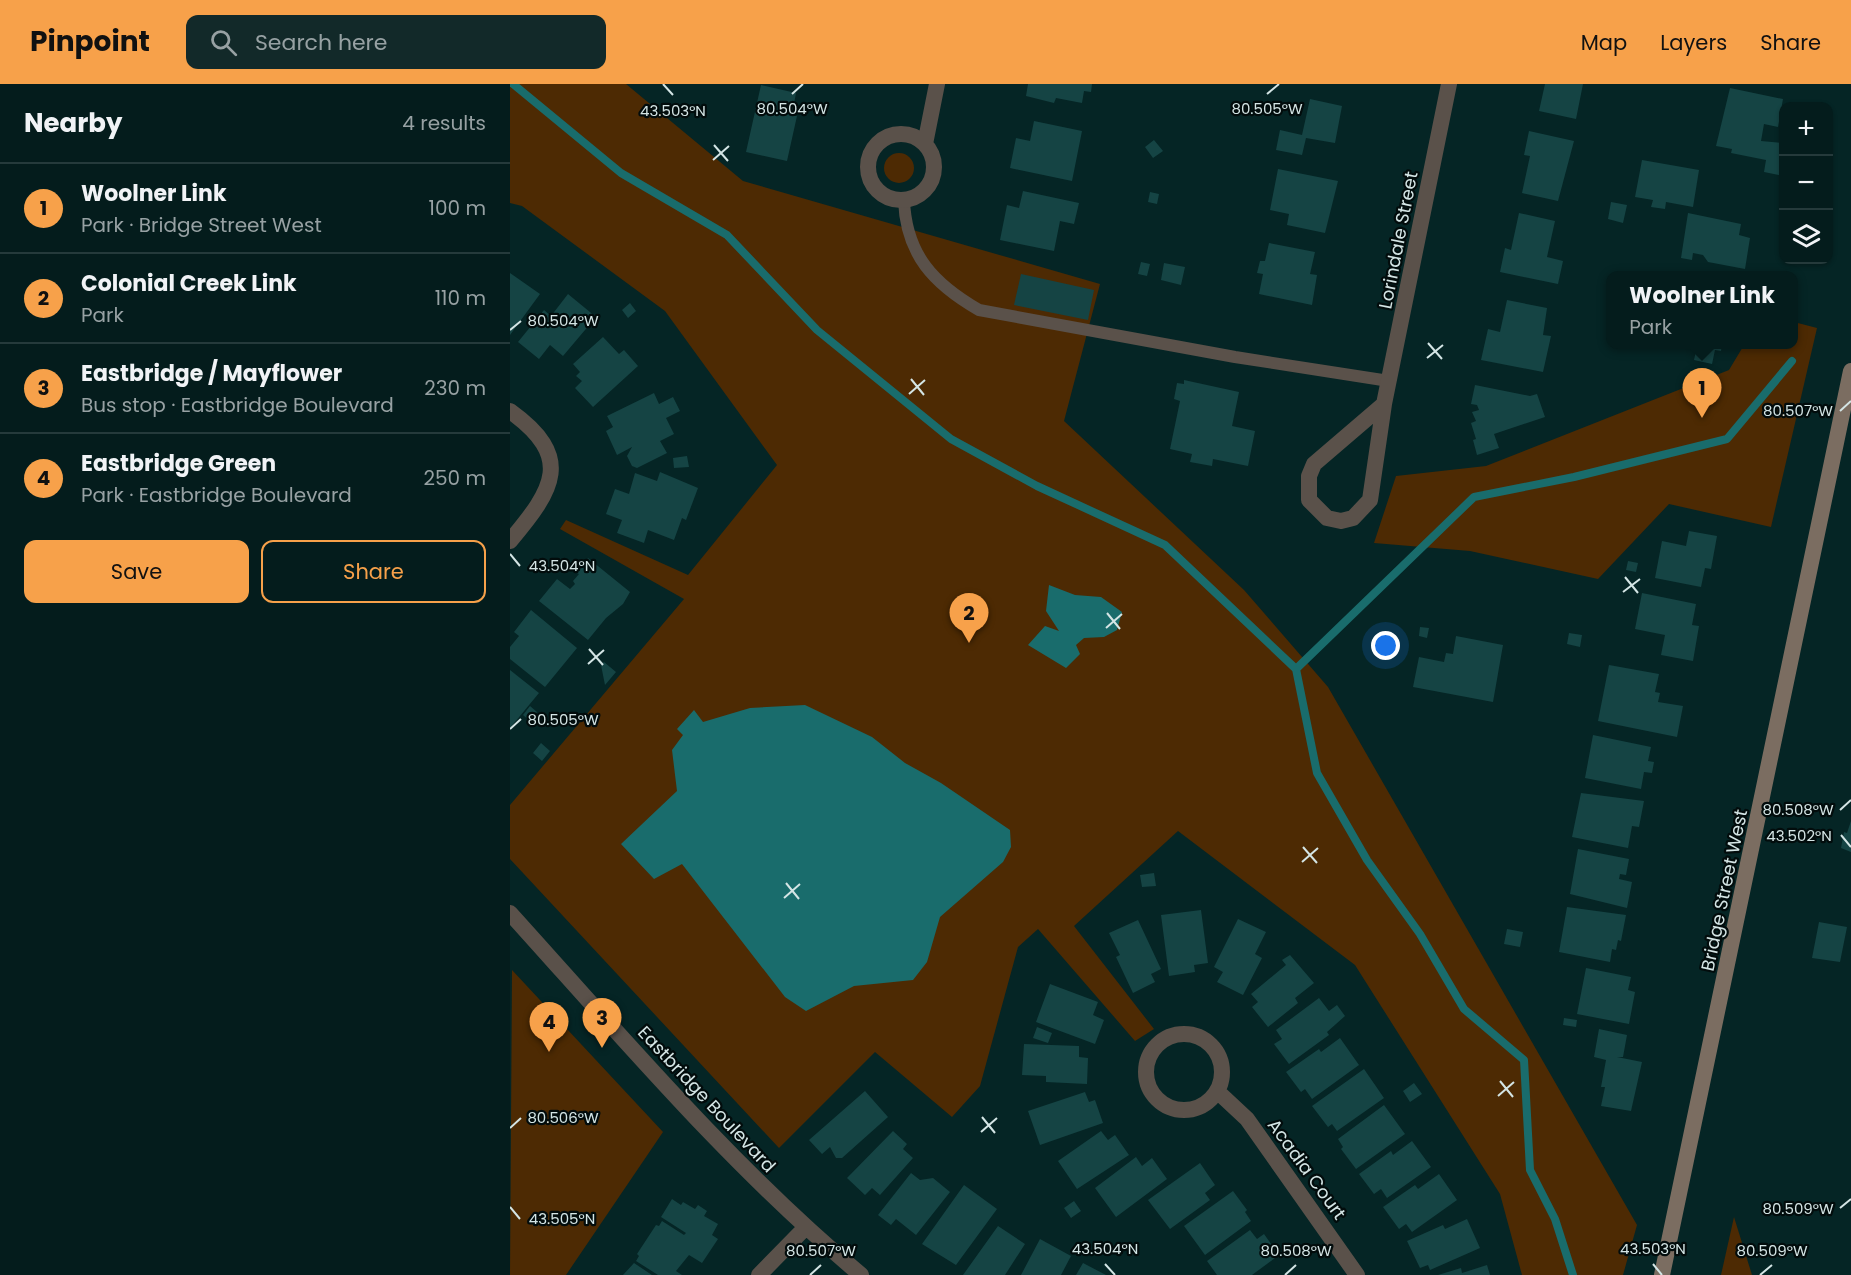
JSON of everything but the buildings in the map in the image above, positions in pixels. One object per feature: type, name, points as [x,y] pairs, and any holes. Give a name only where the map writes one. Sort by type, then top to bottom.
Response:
[{"type":"main road","name":"Bridge Street West","points":[[1662,1275],[1851,371]]},
{"type":"street","points":[[925,144],[937,84]]},
{"type":"street","name":"Lorindale Street","points":[[1384,404],[1314,464],[1307,488],[1309,501],[1327,518],[1341,521],[1353,518],[1371,500],[1384,404],[1449,84]]},
{"type":"street","points":[[893,134],[916,137],[925,144],[934,163],[934,173],[923,192],[904,200],[894,200],[875,189],[867,168],[869,156],[883,138],[893,134]]},
{"type":"street","points":[[510,411],[525,422],[546,445],[552,471],[537,507],[510,541]]},
{"type":"street","name":"Eastbridge Boulevard","points":[[510,913],[753,1178],[805,1228],[861,1275]]},
{"type":"street","points":[[1181,1034],[1195,1035],[1204,1040],[1215,1049],[1222,1067],[1222,1079],[1217,1092],[1200,1107],[1190,1110],[1177,1110],[1164,1105],[1157,1099],[1147,1080],[1146,1067],[1154,1049],[1163,1041],[1181,1034]]},
{"type":"street","name":"Acadia Court","points":[[1217,1092],[1247,1119],[1357,1275]]},
{"type":"street","points":[[759,1275],[805,1228]]},
{"type":"lane","points":[[904,200],[908,235],[918,256],[949,293],[980,310],[1235,357],[1389,381]]},
{"type":"shaded area","points":[[510,84],[626,84],[743,181],[1100,284],[1064,421],[1244,590],[1328,687],[1637,1225],[1623,1275],[1522,1275],[1500,1194],[1355,965],[1178,831],[1074,926],[1154,1029],[1135,1041],[1038,929],[1018,947],[980,1086],[952,1117],[875,1052],[779,1148],[510,859],[510,805],[684,599],[560,529],[566,520],[688,575],[777,465],[665,311],[522,206],[510,203]]},
{"type":"shaded area","points":[[899,153],[910,157],[914,168],[910,179],[899,183],[888,179],[884,168],[888,157]]},
{"type":"shaded area","points":[[1798,323],[1817,328],[1771,527],[1669,504],[1598,579],[1470,551],[1374,543],[1396,476],[1486,466],[1729,370],[1742,349],[1798,349]]},
{"type":"shaded area","points":[[512,970],[663,1132],[566,1275],[510,1275]]},
{"type":"shaded area","points":[[1734,1217],[1752,1275],[1721,1275]]},
{"type":"water","points":[[1049,585],[1075,595],[1101,597],[1122,612],[1117,630],[1104,637],[1084,638],[1076,645],[1080,654],[1066,668],[1028,645],[1045,626],[1059,631],[1046,611]]},
{"type":"water","points":[[805,705],[872,737],[905,763],[941,783],[1010,830],[1011,847],[1003,862],[940,917],[927,962],[913,980],[854,986],[806,1011],[785,997],[682,864],[654,879],[621,844],[677,791],[672,750],[683,735],[677,729],[694,710],[703,722],[750,708]]},
{"type":"waterway","points":[[513,84],[621,173],[727,235],[817,330],[951,439],[1037,486],[1165,545],[1296,669],[1317,773],[1367,860],[1420,934],[1464,1009],[1524,1060],[1530,1170],[1555,1219],[1573,1275]]},
{"type":"waterway","points":[[1296,669],[1474,497],[1574,477],[1727,439],[1792,361]]},
{"type":"place","name":"Woolner Link","points":[[1702,418]]},
{"type":"place","name":"Colonial Creek Link","points":[[969,643]]},
{"type":"place","name":"Eastbridge / Mayflower","points":[[602,1048]]},
{"type":"place","name":"Eastbridge Green","points":[[549,1052]]}]
